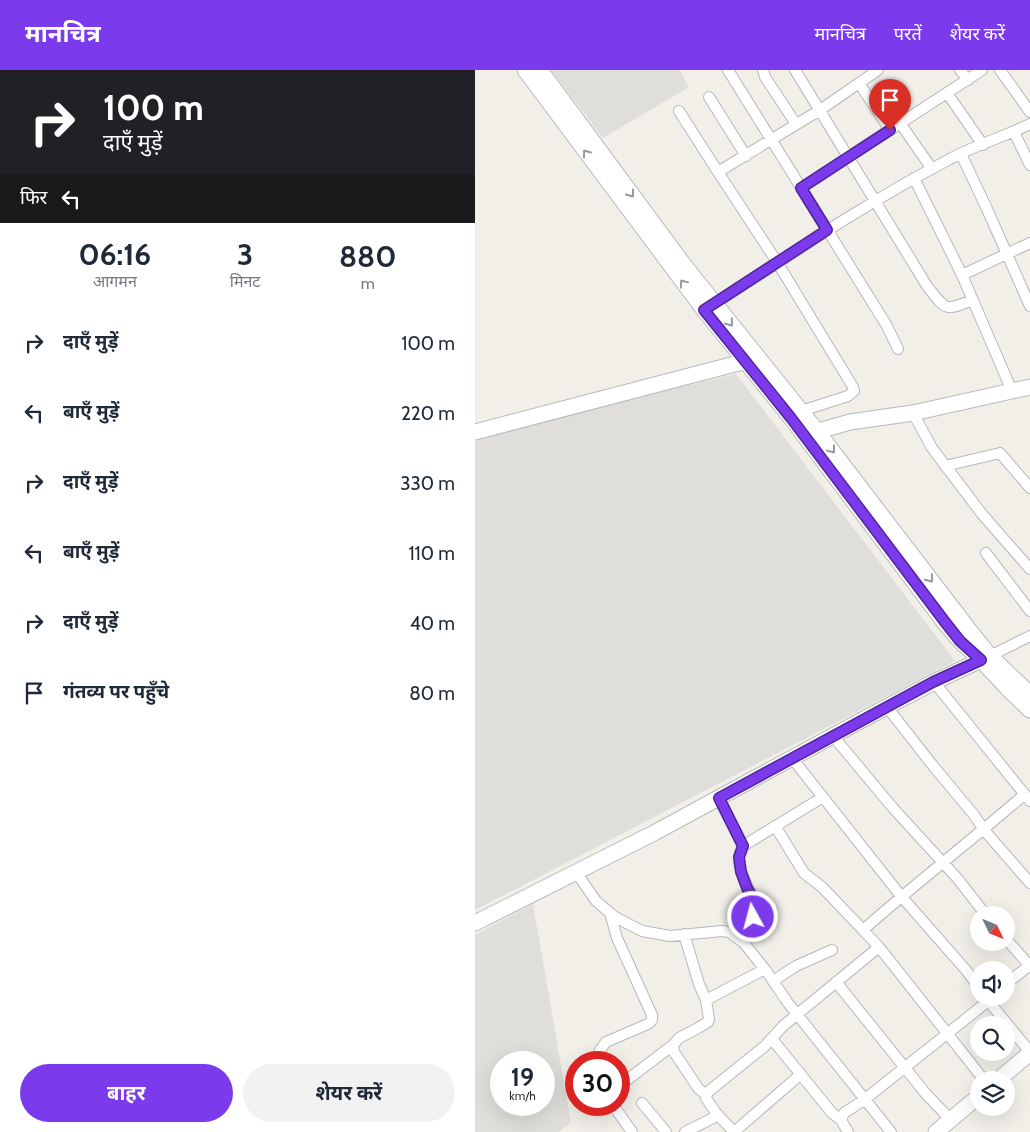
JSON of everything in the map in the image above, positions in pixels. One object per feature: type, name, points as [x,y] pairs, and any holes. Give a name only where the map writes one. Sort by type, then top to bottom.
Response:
[{"type":"main road","points":[[525,70],[709,307],[811,433],[960,641],[986,658],[1030,694]]},
{"type":"main road","points":[[541,70],[709,307]]},
{"type":"main road","points":[[752,360],[801,411],[811,433]]},
{"type":"main road","points":[[475,430],[752,360]]},
{"type":"main road","points":[[811,433],[850,422],[913,413],[1029,389]]},
{"type":"main road","points":[[475,923],[654,833],[933,682],[986,658]]},
{"type":"main road","points":[[986,658],[1008,690],[1030,710]]},
{"type":"main road","points":[[1008,1071],[1030,1052]]},
{"type":"main road","points":[[936,1132],[970,1103]]},
{"type":"street","points":[[728,70],[887,326],[898,349]]},
{"type":"street","points":[[763,70],[765,77],[796,124]]},
{"type":"street","points":[[795,70],[927,286],[946,308],[952,309],[972,300]]},
{"type":"street","points":[[718,172],[820,110],[878,70]]},
{"type":"street","points":[[961,70],[967,80]]},
{"type":"street","points":[[801,188],[981,70]]},
{"type":"street","points":[[1000,70],[1030,112]]},
{"type":"street","points":[[859,84],[890,130]]},
{"type":"street","points":[[947,93],[983,145]]},
{"type":"street","points":[[709,97],[745,156]]},
{"type":"street","points":[[679,111],[777,262],[854,391],[848,396],[801,411]]},
{"type":"street","points":[[900,123],[931,169]]},
{"type":"street","points":[[709,307],[827,230],[914,178],[961,154],[1030,124]]},
{"type":"street","points":[[1014,132],[1030,166]]},
{"type":"street","points":[[961,154],[1030,306]]},
{"type":"street","points":[[914,178],[962,275],[1012,391]]},
{"type":"street","points":[[962,275],[1030,243]]},
{"type":"street","points":[[913,413],[932,448],[945,466],[982,514],[1030,569]]},
{"type":"street","points":[[945,466],[1000,453],[1030,488]]},
{"type":"street","points":[[986,553],[1030,611]]},
{"type":"street","points":[[986,658],[1030,636]]},
{"type":"street","points":[[863,930],[942,862],[1027,797],[933,682]]},
{"type":"street","points":[[887,707],[984,830],[1030,883]]},
{"type":"street","points":[[833,736],[979,906]]},
{"type":"street","points":[[792,758],[901,896],[970,975]]},
{"type":"street","points":[[729,932],[753,917],[757,911],[757,905],[747,888],[741,872],[739,857],[743,846],[823,797]]},
{"type":"street","points":[[719,798],[743,846]]},
{"type":"street","points":[[775,826],[804,873],[823,887],[879,947],[977,1071]]},
{"type":"street","points":[[576,872],[594,899],[615,917],[642,931],[670,936],[722,931],[729,932],[744,943],[765,969],[796,1015],[891,1132]]},
{"type":"street","points":[[600,1051],[606,1042],[648,1024],[652,1015],[617,938],[610,913]]},
{"type":"street","points":[[630,1078],[673,1045],[679,1038],[708,1022],[709,1013],[706,1000],[699,984],[684,934]]},
{"type":"street","points":[[706,1095],[772,1039],[777,1031],[879,947]]},
{"type":"street","points":[[1015,949],[1030,965],[1015,977]]},
{"type":"street","points":[[773,981],[796,966],[832,950]]},
{"type":"street","points":[[706,1000],[765,969]]},
{"type":"street","points":[[836,982],[904,1067],[950,1120]]},
{"type":"street","points":[[841,1120],[845,1113],[948,1034],[980,1006]]},
{"type":"street","points":[[995,1006],[1030,1052]]},
{"type":"street","points":[[772,1039],[832,1113],[841,1120],[847,1131]]},
{"type":"street","points":[[673,1045],[675,1052],[698,1088],[706,1095],[716,1113],[734,1132],[801,1074]]},
{"type":"street","points":[[642,1103],[666,1132]]},
{"type":"street","points":[[685,1132],[698,1129],[715,1117],[716,1113]]},
{"type":"street","points":[[621,1116],[632,1132]]},
{"type":"shaded area","points":[[551,70],[680,70],[689,87],[603,138]]},
{"type":"shaded area","points":[[736,374],[955,661],[475,910],[475,436]]},
{"type":"shaded area","points":[[533,904],[565,1088],[565,1116],[570,1116],[571,1123],[558,1132],[475,1132],[475,935]]},
{"type":"route","points":[[753,917],[757,911],[757,905],[747,888],[741,872],[739,857],[743,846],[719,798],[933,682],[981,660],[960,641],[791,418],[704,310],[827,230],[801,188],[890,130]]}]
